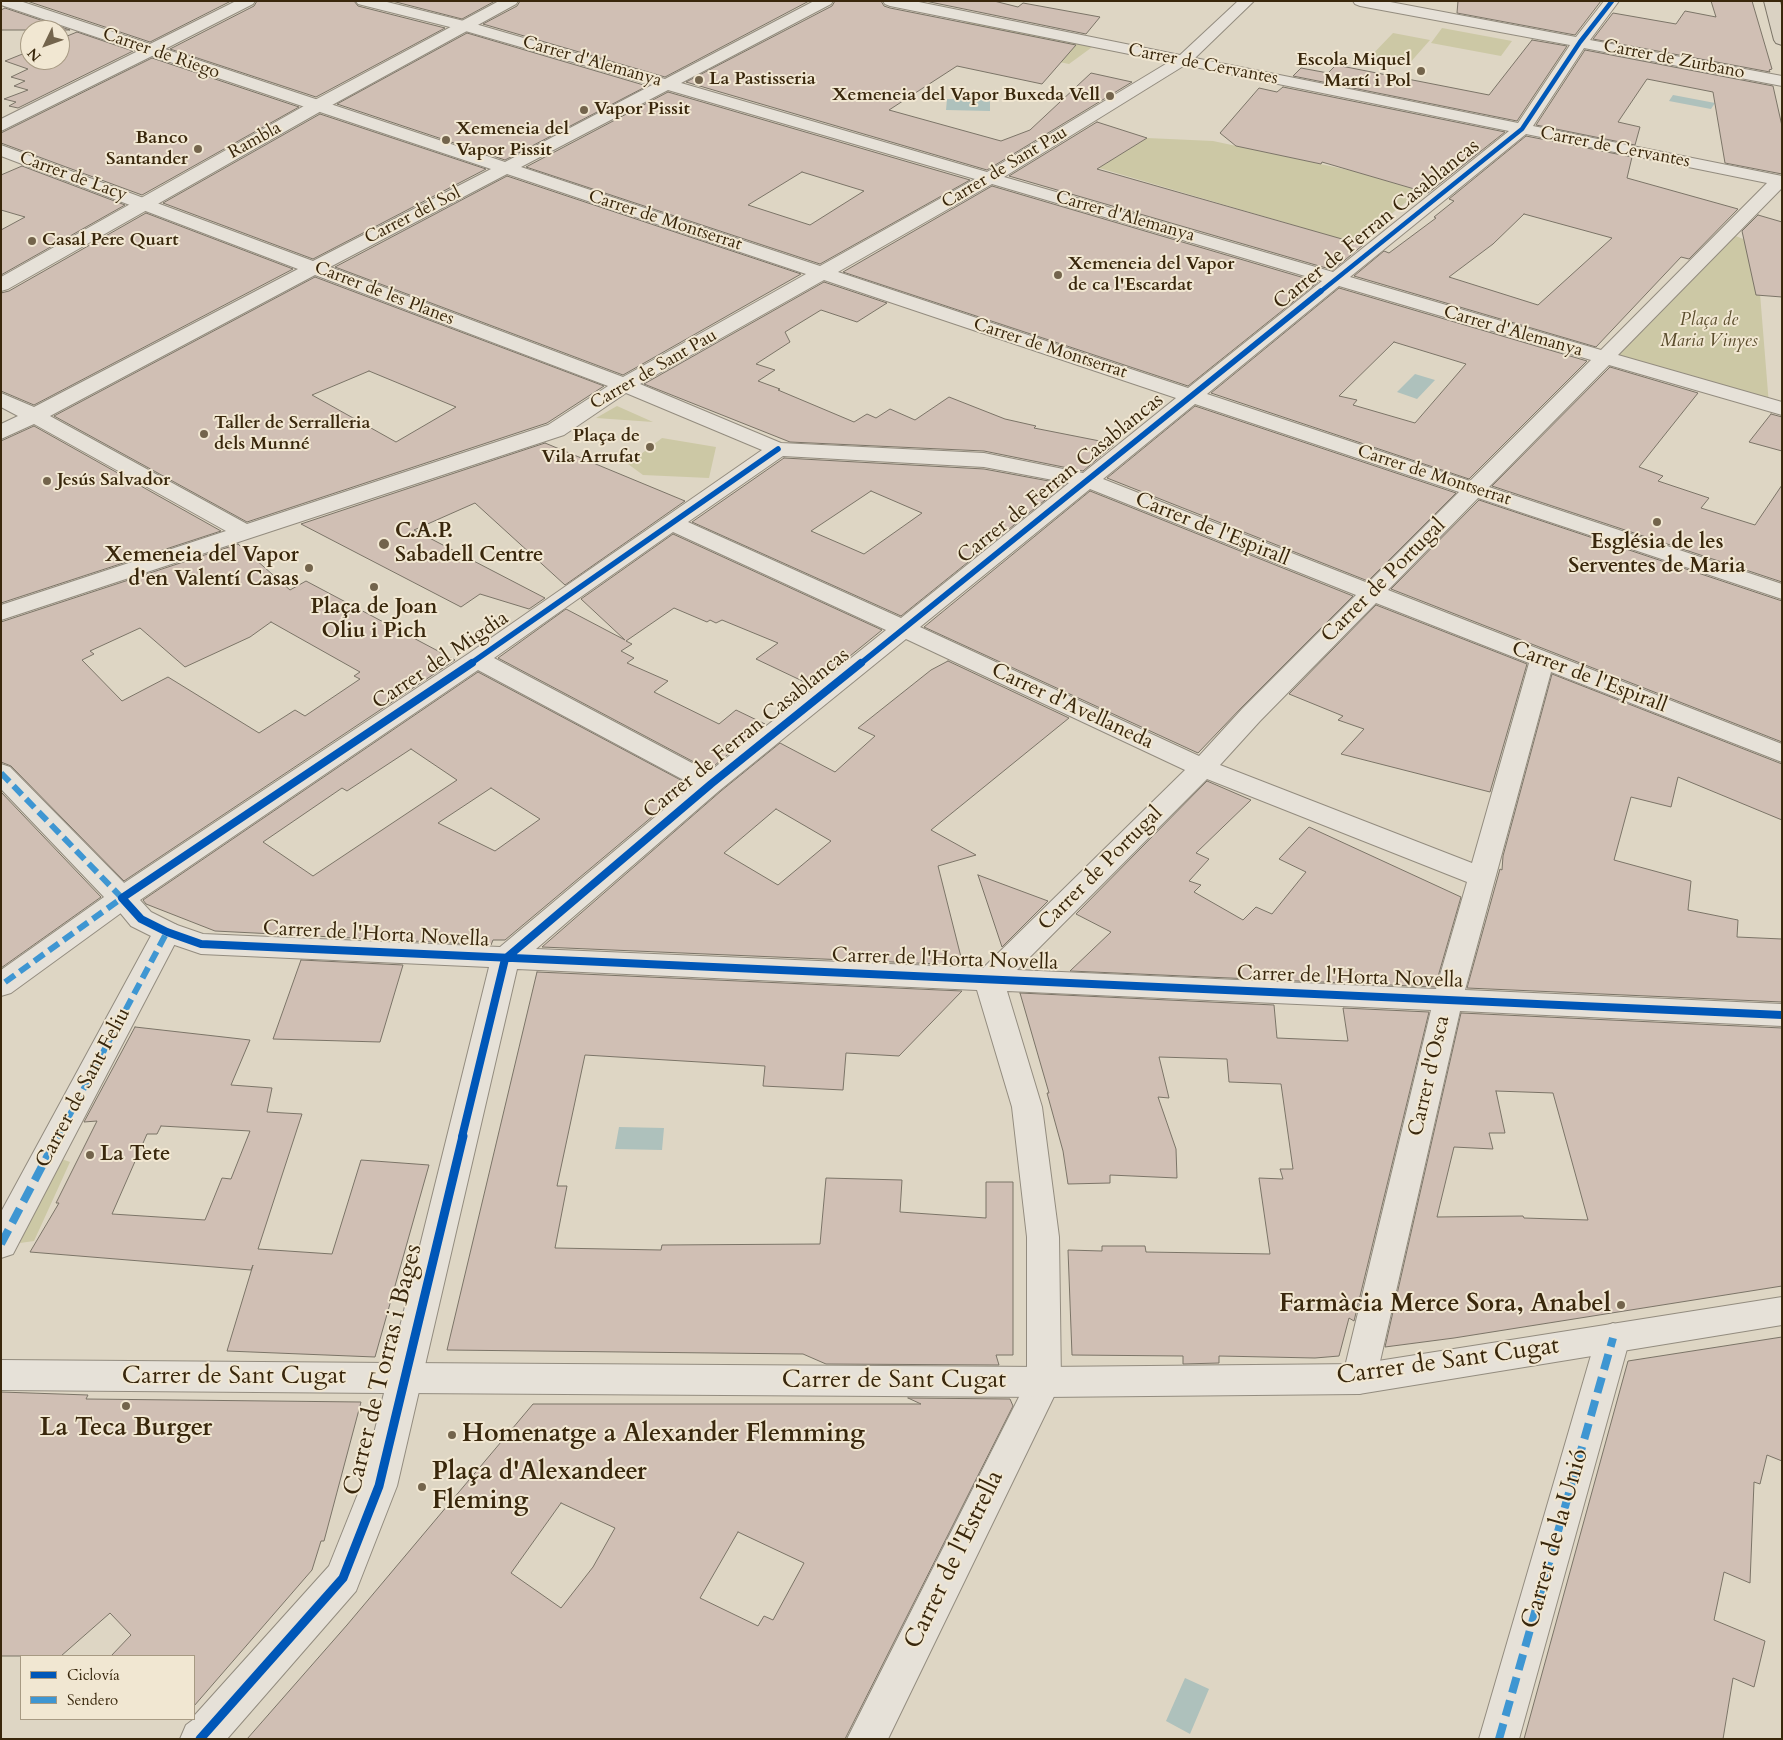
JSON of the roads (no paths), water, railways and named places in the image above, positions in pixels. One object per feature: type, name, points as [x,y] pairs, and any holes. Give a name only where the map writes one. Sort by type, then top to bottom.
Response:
[{"type":"main road","points":[[1772,1],[1782,40]]},
{"type":"street","name":"Carrer de Riego","points":[[4,1],[317,106]]},
{"type":"street","points":[[1,126],[248,1]]},
{"type":"street","name":"Carrer d'Alemanya","points":[[363,1],[467,26],[1782,409]]},
{"type":"street","name":"Rambla","points":[[1,285],[317,106],[511,1]]},
{"type":"street","name":"Carrer del Sol","points":[[1,433],[826,1]]},
{"type":"street","name":"Carrer de Cervantes","points":[[890,1],[1780,181]]},
{"type":"street","name":"Carrer de Sant Pau","points":[[1,613],[556,430],[624,386],[990,178],[1183,60],[1247,1]]},
{"type":"street","name":"Carrer de Zurbano","points":[[1360,1],[1782,81]]},
{"type":"street","name":"Carrer de Ferran Casablancas","points":[[505,959],[711,784],[1522,129],[1580,42],[1612,1]]},
{"type":"street","name":"Carrer de Montserrat","points":[[317,106],[1782,592]]},
{"type":"street","name":"Carrer de Lacy","points":[[1,150],[144,204]]},
{"type":"street","name":"Carrer de Portugal","points":[[989,980],[1203,768],[1251,715],[1780,181]]},
{"type":"street","name":"Carrer de les Planes","points":[[144,204],[624,386]]},
{"type":"street","name":"Carrer de l'Espirall","points":[[624,386],[778,449],[984,460],[1086,480],[1782,754]]},
{"type":"street","points":[[1,399],[36,416],[246,533]]},
{"type":"street","name":"Carrer del Migdia","points":[[1,985],[122,898],[477,659],[778,449]]},
{"type":"street","name":"Carrer d'Avellaneda","points":[[671,523],[1203,768],[1480,877]]},
{"type":"street","points":[[477,659],[711,784]]},
{"type":"street","name":"Carrer d'Osca","points":[[1359,1379],[1448,1000],[1480,877],[1542,660]]},
{"type":"street","name":"Carrer de l'Horta Novella","points":[[1,773],[141,919],[167,932],[201,944],[1782,1015]]},
{"type":"street","name":"Carrer de Sant Feliu","points":[[1,1244],[167,932]]},
{"type":"street","name":"Carrer de Torras i Bages","points":[[200,1739],[343,1578],[379,1486],[505,959]]},
{"type":"street","points":[[989,980],[1027,1107],[1043,1237],[1044,1382]]},
{"type":"street","name":"Carrer de Sant Cugat","points":[[1,1375],[1044,1382],[1359,1379],[1782,1311]]},
{"type":"street","name":"Carrer de la Unió","points":[[1499,1739],[1613,1338]]},
{"type":"street","name":"Carrer de l'Estrella","points":[[867,1739],[1044,1382]]},
{"type":"place","name":"Escola Miquel Martí i Pol","points":[[1421,71]]},
{"type":"place","name":"La Pastisseria","points":[[699,80]]},
{"type":"place","name":"Xemeneia del Vapor Buxeda Vell","points":[[1110,96]]},
{"type":"place","name":"Vapor Pissit","points":[[584,110]]},
{"type":"place","name":"Xemeneia del Vapor Pissit","points":[[446,140]]},
{"type":"place","name":"Banco Santander","points":[[198,149]]},
{"type":"place","name":"Casal Pere Quart","points":[[32,241]]},
{"type":"place","name":"Xemeneia del Vapor de ca l'Escardat","points":[[1058,275]]},
{"type":"place","name":"Taller de Serralleria dels Munné","points":[[204,434]]},
{"type":"place","name":"Plaça de Vila Arrufat","points":[[650,447]]},
{"type":"place","name":"Jesús Salvador","points":[[47,481]]},
{"type":"place","name":"Església de les Serventes de Maria","points":[[1657,522]]},
{"type":"place","name":"C.A.P. Sabadell Centre","points":[[384,544]]},
{"type":"place","name":"Xemeneia del Vapor d'en Valentí Casas","points":[[309,568]]},
{"type":"place","name":"Plaça de Joan Oliu i Pich","points":[[374,587]]},
{"type":"place","name":"La Tete","points":[[90,1155]]},
{"type":"place","name":"Farmàcia Merce Sora, Anabel","points":[[1621,1305]]},
{"type":"place","name":"La Teca Burger","points":[[126,1406]]},
{"type":"place","name":"Homenatge a Alexander Flemming","points":[[452,1435]]},
{"type":"place","name":"Plaça d'Alexandeer Fleming","points":[[422,1487]]},
{"type":"park label","name":"Plaça de Maria Vinyes","points":[[1709,331]]}]
